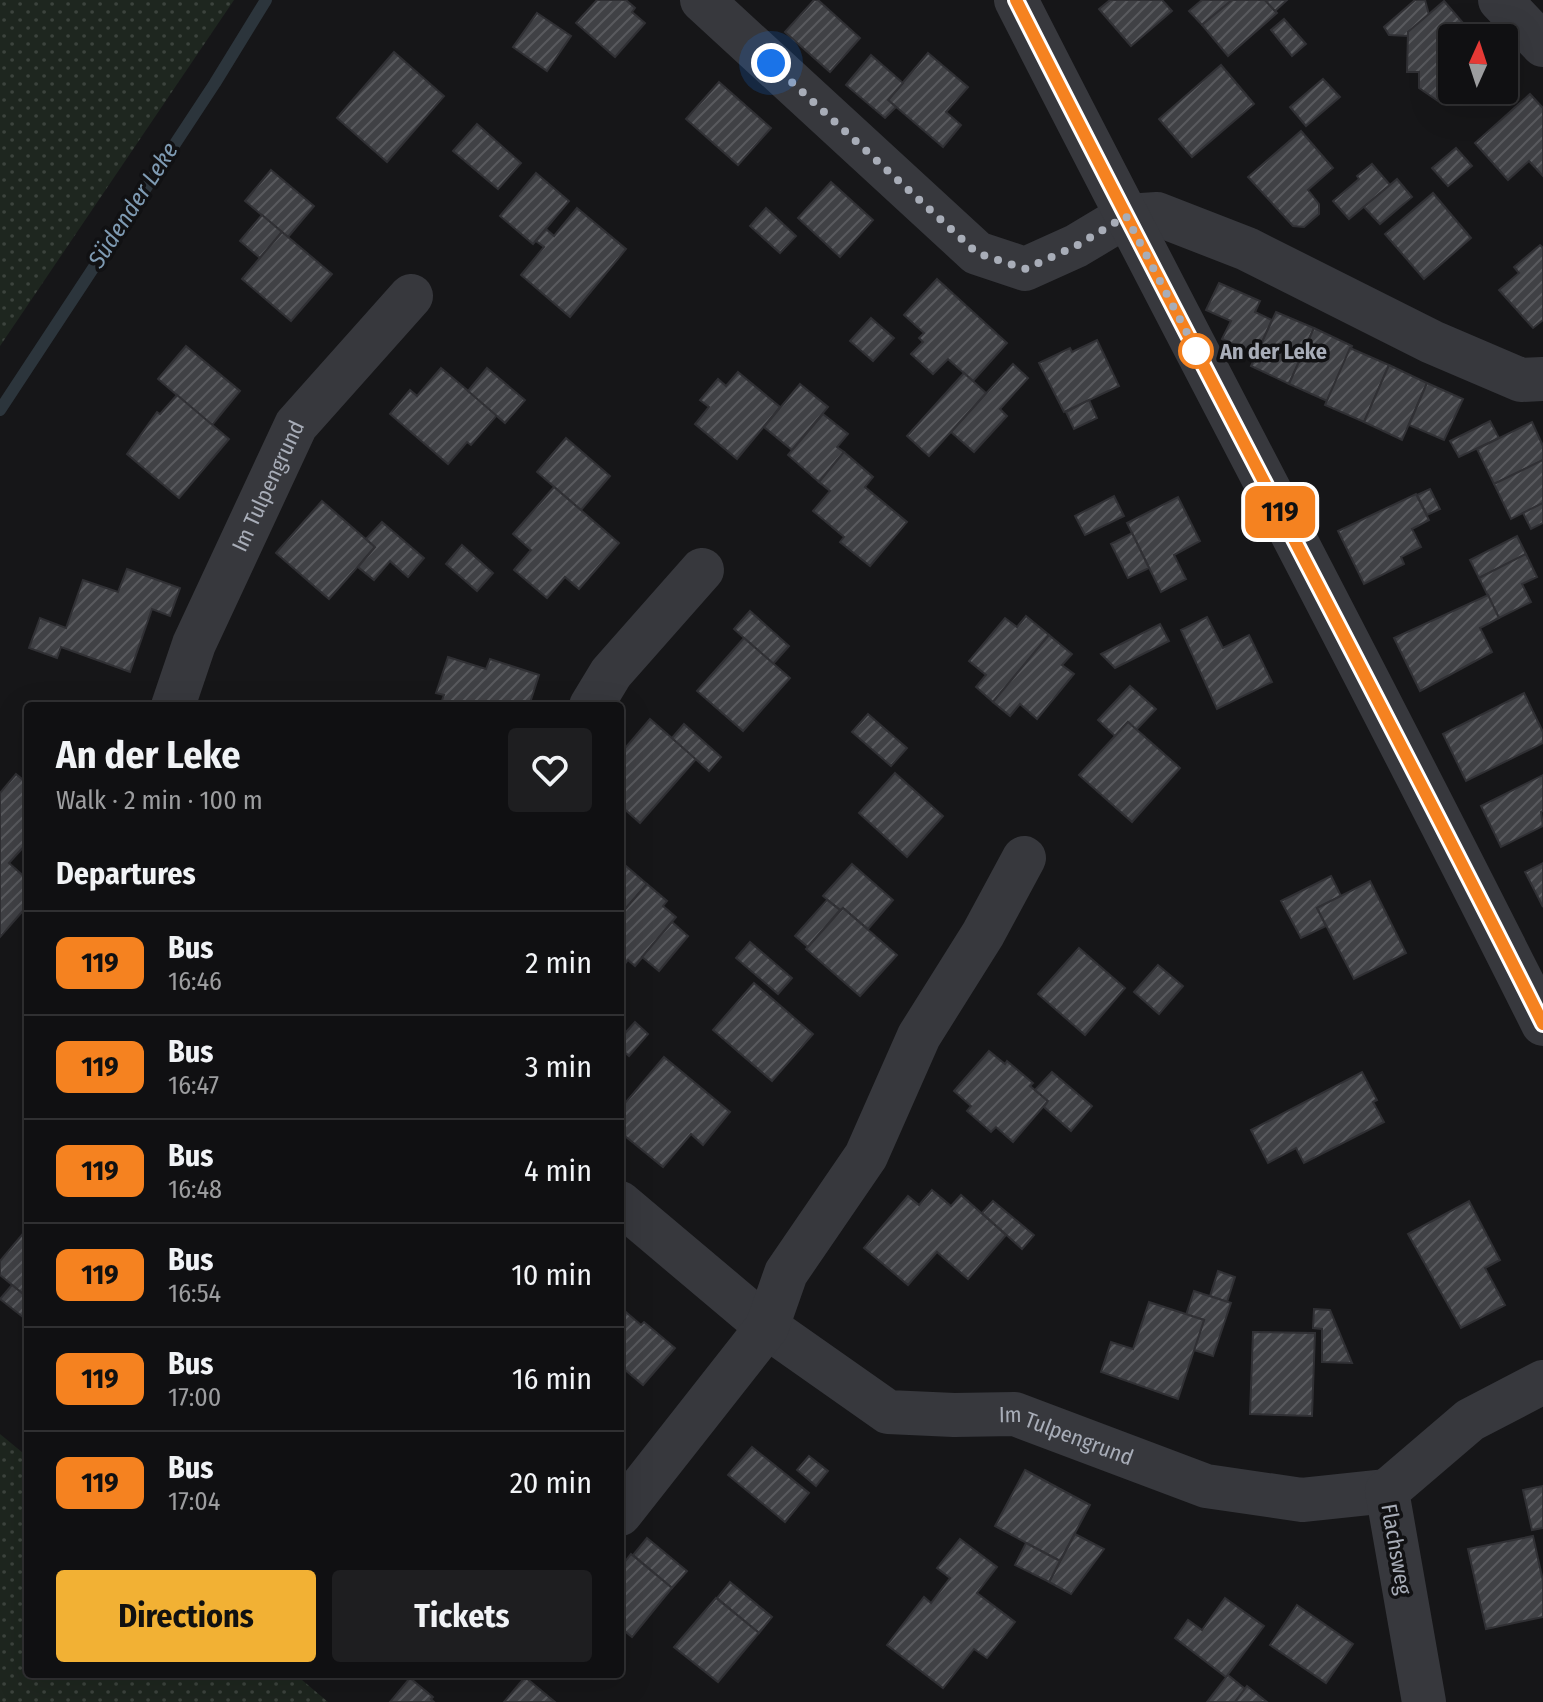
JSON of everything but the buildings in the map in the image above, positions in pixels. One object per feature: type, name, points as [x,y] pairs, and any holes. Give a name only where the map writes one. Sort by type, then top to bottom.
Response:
[{"type":"street","points":[[702,0],[977,253],[1025,269],[1076,246],[1126,216],[1157,214],[1247,249],[1432,342],[1521,380],[1543,379]]},
{"type":"street","points":[[1016,0],[1433,803],[1543,1024]]},
{"type":"street","points":[[1500,0],[1543,45]]},
{"type":"street","name":"Im Tulpengrund","points":[[174,702],[194,644],[296,425],[411,296]]},
{"type":"street","points":[[593,702],[611,673],[702,570]]},
{"type":"street","points":[[624,1509],[767,1327],[786,1273],[866,1156],[919,1036],[983,934],[1024,858]]},
{"type":"street","name":"Im Tulpengrund","points":[[624,1206],[767,1327],[888,1412],[1015,1414],[1206,1486],[1302,1500],[1387,1491]]},
{"type":"street","name":"Flachsweg","points":[[1424,1702],[1387,1491],[1470,1420],[1543,1382]]},
{"type":"shaded area","points":[[0,0],[234,0],[0,346]]},
{"type":"shaded area","points":[[0,1434],[24,1454],[24,1678],[300,1678],[328,1702],[0,1702]]},
{"type":"waterway","name":"Südender Leke","points":[[0,410],[266,0]]},
{"type":"bus line","name":"119","points":[[1016,0],[1433,803],[1543,1024]]},
{"type":"place","name":"An der Leke","points":[[1196,351]]},
{"type":"route","points":[[771,63],[977,253],[1025,269],[1076,246],[1126,216],[1199,356],[1196,351]]}]
